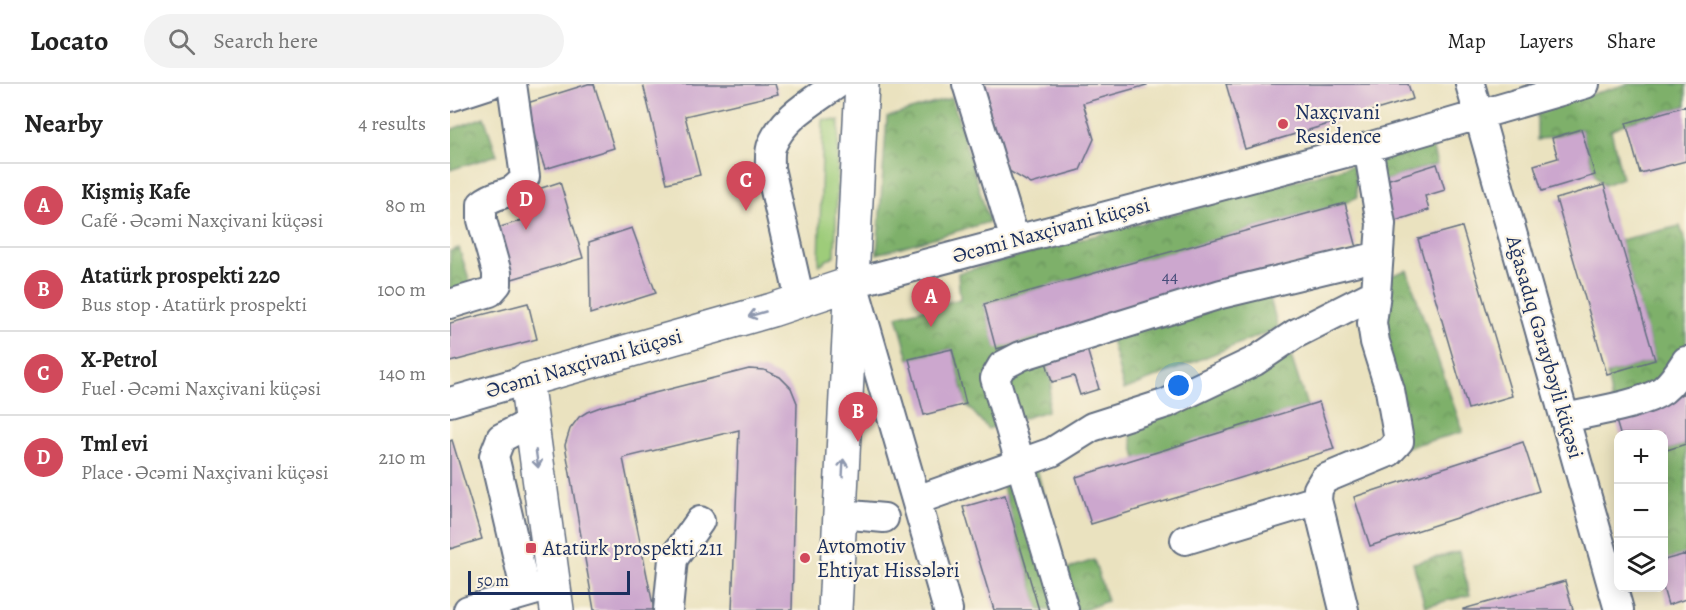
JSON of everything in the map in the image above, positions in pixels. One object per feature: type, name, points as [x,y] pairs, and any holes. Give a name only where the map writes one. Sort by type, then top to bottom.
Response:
[{"type":"main road","points":[[835,610],[862,84]]},
{"type":"main road","name":"Əcəmi Naxçivani küçəsi","points":[[526,380],[853,283]]},
{"type":"main road","points":[[526,380],[532,422],[546,596]]},
{"type":"street","points":[[450,97],[490,84]]},
{"type":"street","points":[[450,304],[490,292],[497,284],[497,273],[482,219],[482,204],[489,199],[518,189],[525,177],[512,84]]},
{"type":"street","points":[[800,300],[770,168],[771,147],[782,127],[799,111],[837,84]]},
{"type":"street","points":[[967,84],[1015,240]]},
{"type":"street","name":"Ağasadıq Gəraybəyli küçəsi","points":[[1470,84],[1619,610]]},
{"type":"street","name":"Əcəmi Naxçivani küçəsi","points":[[853,283],[1368,147],[1585,84]]},
{"type":"street","points":[[1344,610],[1317,500],[1318,489],[1324,479],[1389,453],[1399,441],[1390,390],[1375,342],[1372,323],[1381,224],[1368,147]]},
{"type":"street","points":[[1064,610],[995,378],[1002,366],[1020,356],[1221,294],[1379,256]]},
{"type":"street","points":[[853,283],[948,610]]},
{"type":"street","points":[[917,500],[1052,452],[1092,427],[1167,403],[1255,361],[1295,334],[1376,293]]},
{"type":"street","points":[[1565,418],[1646,399],[1661,391],[1673,380],[1686,361]]},
{"type":"street","name":"Əcəmi Naxçivani küçəsi","points":[[450,402],[526,380]]},
{"type":"street","points":[[1185,540],[1317,500]]},
{"type":"street","points":[[840,514],[884,518]]},
{"type":"street","points":[[668,610],[673,559],[700,521]]},
{"type":"street","points":[[468,610],[546,596]]},
{"type":"green space","points":[[1628,84],[1686,84],[1686,106],[1626,123],[1611,130],[1622,178],[1604,185],[1595,175],[1581,129],[1537,140],[1537,110]]},
{"type":"green space","points":[[952,98],[989,222],[877,254],[887,117]]},
{"type":"green space","points":[[484,117],[497,155],[450,170],[450,130]]},
{"type":"green space","points":[[823,119],[839,121],[835,255],[819,265]]},
{"type":"green space","points":[[1431,142],[1437,164],[1380,182],[1376,158]]},
{"type":"green space","points":[[1354,165],[1357,197],[1345,203],[984,304],[996,348],[1040,336],[1052,382],[1047,411],[988,429],[966,404],[952,349],[909,359],[897,316],[960,299],[958,273]]},
{"type":"green space","points":[[1680,226],[1686,244],[1686,393],[1614,414],[1607,374],[1655,360],[1620,240]]},
{"type":"green space","points":[[459,248],[471,285],[450,290],[450,251]]},
{"type":"green space","points":[[1407,270],[1463,432],[1403,448],[1379,327],[1384,278]]},
{"type":"green space","points":[[1267,286],[1278,328],[1124,390],[1109,331]]},
{"type":"green space","points":[[1291,356],[1307,406],[1136,459],[1128,421]]},
{"type":"green space","points":[[1686,444],[1686,554],[1668,559],[1668,484],[1668,450]]},
{"type":"green space","points":[[1036,464],[1058,572],[1094,560],[1107,601],[1084,610],[1039,610],[1000,478]]},
{"type":"green space","points":[[1459,552],[1470,595],[1425,606],[1413,563]]},
{"type":"building","points":[[594,84],[614,148],[545,169],[524,104]]},
{"type":"building","points":[[643,84],[775,84],[778,94],[685,116],[700,175],[667,183]]},
{"type":"building","points":[[979,84],[1147,85],[1083,103],[1094,139],[1080,170],[1031,184],[1004,168]]},
{"type":"building","name":"Naxçıvani Residence","points":[[1226,84],[1408,84],[1413,99],[1245,149]]},
{"type":"building","points":[[1686,106],[1686,161],[1640,173],[1626,123]]},
{"type":"building","points":[[1581,129],[1595,175],[1542,191],[1534,165],[1558,158],[1552,138]]},
{"type":"building","points":[[1437,164],[1445,190],[1425,196],[1429,210],[1392,222],[1380,182]]},
{"type":"building","points":[[560,182],[583,258],[512,279],[497,228],[530,218],[523,194]]},
{"type":"building","points":[[1604,185],[1655,360],[1607,374],[1556,199]]},
{"type":"building","points":[[1345,203],[1357,248],[996,349],[984,304]]},
{"type":"building","points":[[1462,227],[1512,396],[1468,409],[1418,239]]},
{"type":"building","points":[[632,228],[656,293],[590,314],[589,242]]},
{"type":"building","points":[[528,303],[537,339],[450,362],[450,323]]},
{"type":"building","points":[[952,349],[966,404],[924,415],[909,359]]},
{"type":"building","points":[[1087,349],[1099,389],[1080,395],[1074,376],[1052,382],[1046,362]]},
{"type":"building","points":[[749,369],[764,370],[780,377],[791,388],[797,403],[792,610],[732,610],[739,430],[623,458],[654,610],[594,610],[565,445],[570,429],[579,417],[603,406]]},
{"type":"building","points":[[1686,393],[1686,444],[1668,450],[1668,430],[1619,430],[1614,414]]},
{"type":"building","points":[[1319,402],[1334,449],[1091,524],[1076,477]]},
{"type":"building","points":[[452,440],[482,539],[450,549],[450,441]]},
{"type":"building","points":[[1523,442],[1539,491],[1370,546],[1354,497]]},
{"type":"building","points":[[1005,495],[1039,610],[994,610],[963,507]]},
{"type":"building","points":[[1686,554],[1686,599],[1668,605],[1664,592],[1668,592],[1668,559]]},
{"type":"building","points":[[1565,581],[1573,610],[1463,610],[1463,609]]},
{"type":"place","name":"Naxçıvani Residence","points":[[1283,124]]},
{"type":"place","name":"X-Petrol","points":[[746,211]]},
{"type":"place","name":"Tml evi","points":[[526,230]]},
{"type":"place","name":"Kişmiş Kafe","points":[[931,327]]},
{"type":"place","name":"Atatürk prospekti 220","points":[[858,442]]},
{"type":"place","name":"Atatürk prospekti 211","points":[[531,548]]},
{"type":"place","name":"Avtomotiv Ehtiyat Hissələri","points":[[805,558]]}]
